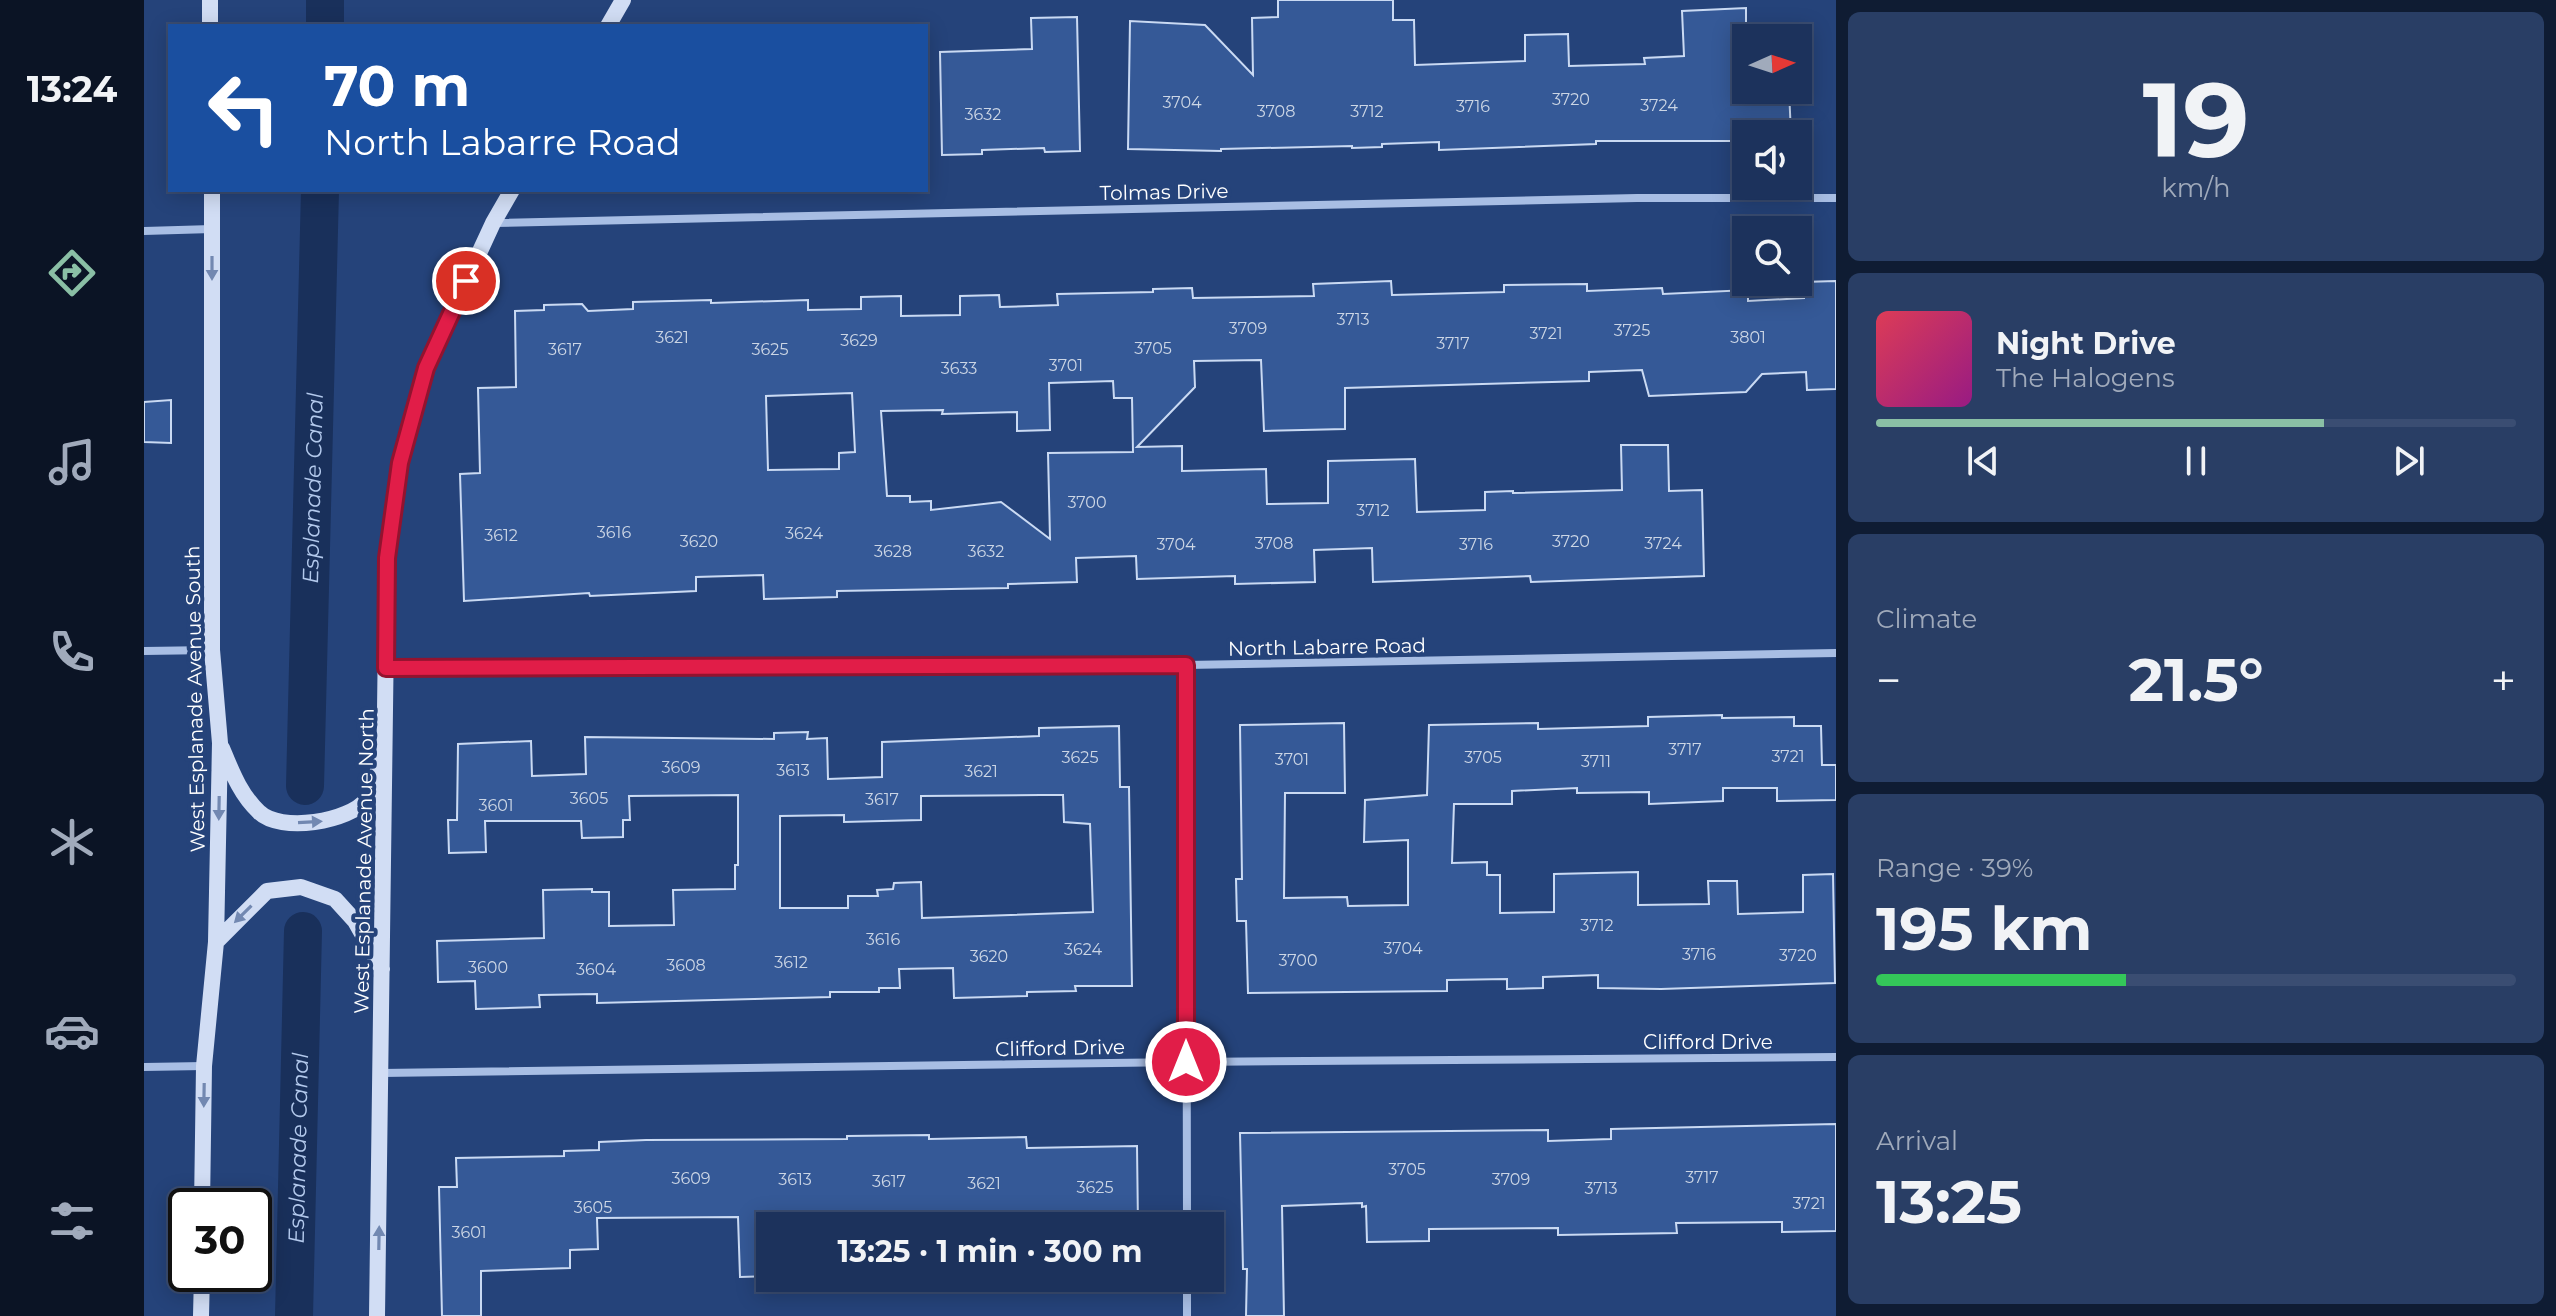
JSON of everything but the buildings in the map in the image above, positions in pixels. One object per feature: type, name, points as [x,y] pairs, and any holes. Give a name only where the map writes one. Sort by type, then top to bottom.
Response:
[{"type":"main road","points":[[210,0],[210,24]]},
{"type":"main road","points":[[609,24],[623,0]]},
{"type":"main road","name":"West Esplanade Avenue South","points":[[202,1188],[204,1066],[216,942],[220,743],[212,650],[212,192]]},
{"type":"main road","name":"West Esplanade Avenue North","points":[[377,1316],[387,558],[400,463],[426,368],[493,223],[511,192]]},
{"type":"main road","points":[[220,743],[238,786],[261,815],[289,822],[316,823],[340,817],[367,799],[385,750]]},
{"type":"main road","points":[[216,942],[267,891],[301,887],[335,899],[355,921],[383,971]]},
{"type":"main road","points":[[201,1316],[202,1292]]},
{"type":"street","name":"Tolmas Drive","points":[[493,223],[1637,198],[1836,198]]},
{"type":"street","points":[[144,231],[212,229]]},
{"type":"street","points":[[144,651],[212,650]]},
{"type":"street","name":"North Labarre Road","points":[[386,668],[1186,665],[1836,653]]},
{"type":"street","points":[[1186,665],[1187,1212]]},
{"type":"street","name":"Clifford Drive","points":[[381,1073],[1836,1057]]},
{"type":"street","points":[[144,1067],[204,1066]]},
{"type":"street","points":[[1187,1292],[1187,1316]]},
{"type":"waterway","name":"Esplanade Canal","points":[[325,0],[325,24]]},
{"type":"waterway","name":"Esplanade Canal","points":[[305,786],[320,192]]},
{"type":"waterway","name":"Esplanade Canal","points":[[294,1316],[303,931]]},
{"type":"route","points":[[466,281],[426,368],[400,463],[387,558],[386,668],[1186,665],[1186,1062]]}]
